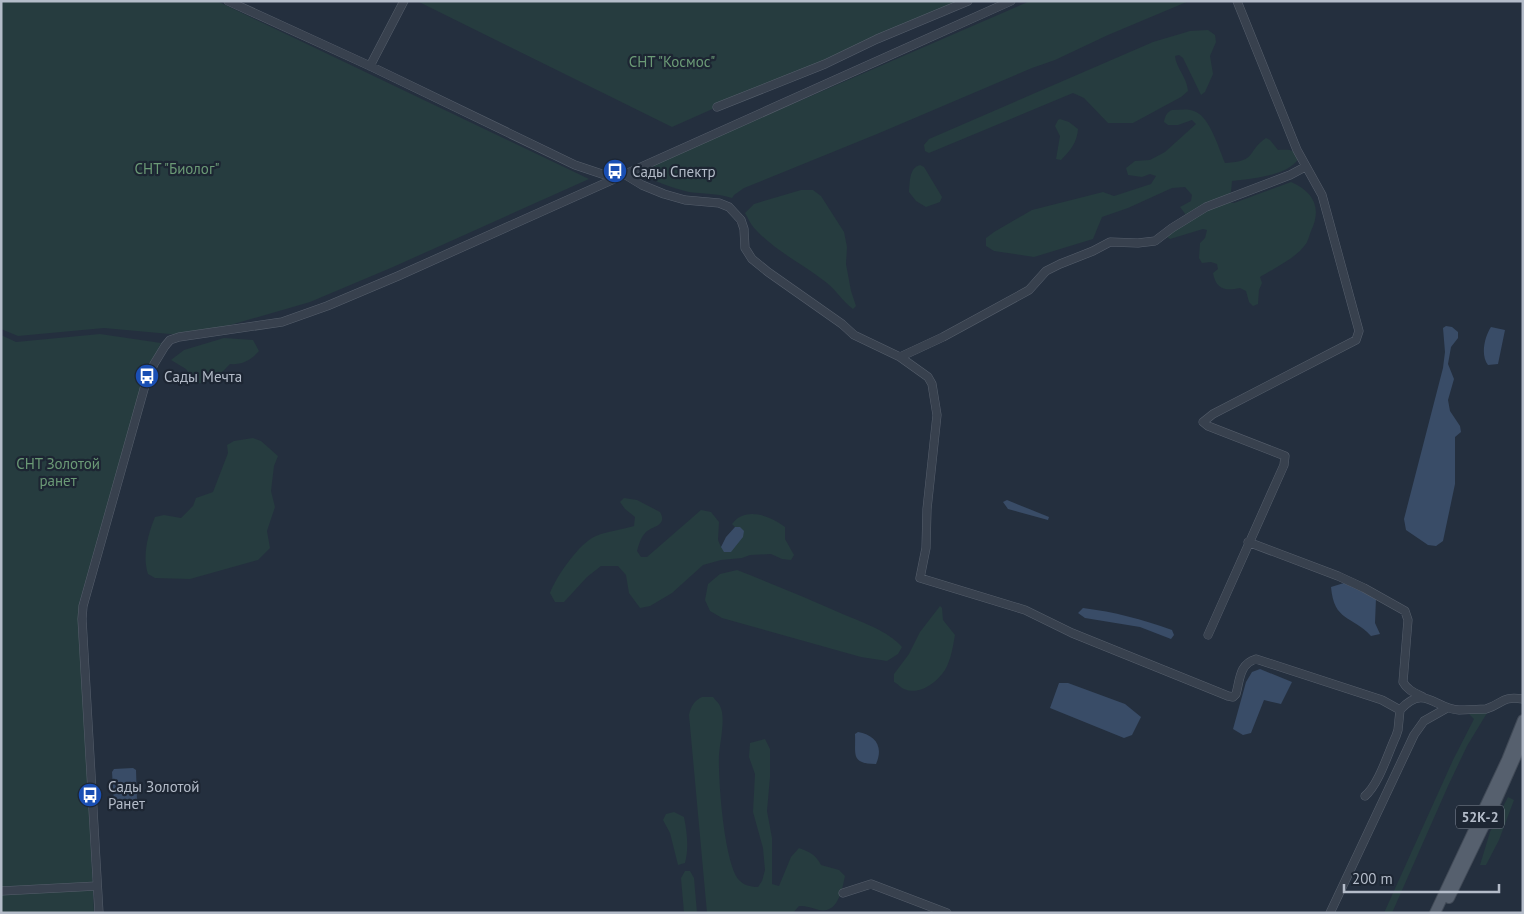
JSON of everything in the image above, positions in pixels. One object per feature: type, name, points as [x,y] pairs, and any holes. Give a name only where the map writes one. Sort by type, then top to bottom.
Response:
[{"type":"main road","name":"52К-2","points":[[1435,913],[1523,720]]},
{"type":"main road","name":"52К-2","points":[[1442,913],[1523,740]]},
{"type":"street","points":[[228,1],[370,66],[575,164],[614,178]]},
{"type":"street","points":[[370,66],[404,1]]},
{"type":"street","points":[[717,107],[825,64],[877,39],[968,1]]},
{"type":"street","points":[[99,913],[82,619],[83,606],[138,407],[154,364],[170,340],[179,337],[282,322],[327,306],[398,276],[1011,1]]},
{"type":"street","points":[[1208,635],[1284,465],[1284,456],[1208,426],[1204,422],[1213,414],[1356,340],[1359,335],[1322,196],[1296,150],[1237,1]]},
{"type":"street","points":[[900,357],[944,336],[1029,290],[1046,271],[1060,264],[1110,242],[1138,243],[1156,241],[1176,225],[1206,207],[1290,175],[1305,167]]},
{"type":"street","points":[[624,174],[664,194],[686,200],[719,203],[729,207],[741,220],[744,229],[745,248],[752,259],[842,324],[854,335],[900,357],[928,377],[936,400],[937,415],[927,509],[926,548],[920,578],[1025,610],[1072,633],[1228,696],[1233,697],[1236,694],[1242,671],[1248,662],[1256,659],[1382,700],[1400,710]]},
{"type":"street","points":[[1248,542],[1338,576],[1405,611],[1408,620],[1402,682],[1412,692],[1447,708],[1460,710],[1485,709],[1503,699],[1523,699]]},
{"type":"street","points":[[1366,796],[1375,782],[1396,736],[1400,710],[1412,700],[1424,697]]},
{"type":"street","points":[[1330,913],[1414,735],[1424,721],[1447,708]]},
{"type":"street","points":[[842,893],[871,884],[947,913]]},
{"type":"street","points":[[1,891],[97,886]]},
{"type":"green space","name":"СНТ \"Биолог\"","points":[[1,1],[217,1],[589,179],[310,302],[192,336],[104,328],[18,336],[1,329]]},
{"type":"green space","name":"СНТ \"Космос\"","points":[[417,1],[968,1],[672,127]]},
{"type":"green space","points":[[1030,1],[1189,1],[1108,35],[1055,60],[744,188],[732,198],[689,192],[662,184],[636,172]]},
{"type":"green space","points":[[1208,30],[1215,35],[1216,42],[1210,56],[1213,74],[1205,92],[1201,95],[1183,58],[1179,55],[1175,56],[1177,65],[1186,81],[1188,91],[1181,97],[1133,123],[1108,123],[1084,98],[1073,93],[929,153],[925,151],[924,145],[929,139],[1153,42],[1190,31]]},
{"type":"green space","points":[[1172,110],[1190,110],[1201,115],[1214,134],[1225,163],[1247,158],[1266,138],[1278,150],[1293,151],[1298,159],[1286,169],[1268,176],[1232,181],[1231,192],[1226,197],[1228,202],[1234,203],[1291,182],[1299,186],[1310,196],[1316,208],[1314,223],[1307,242],[1301,250],[1260,277],[1262,283],[1259,290],[1258,304],[1253,306],[1249,302],[1246,291],[1240,288],[1226,289],[1219,286],[1214,279],[1213,273],[1218,269],[1217,264],[1211,262],[1202,263],[1199,258],[1200,243],[1205,238],[1207,230],[1203,229],[1170,239],[1167,237],[1186,215],[1180,207],[1191,201],[1192,195],[1185,187],[1172,188],[1128,208],[1102,217],[1093,239],[1034,257],[994,251],[986,246],[986,238],[1032,210],[1103,192],[1114,196],[1151,184],[1156,176],[1150,174],[1142,177],[1128,175],[1126,168],[1135,161],[1150,160],[1165,152],[1196,124],[1192,120],[1178,125],[1168,125],[1164,120]]},
{"type":"green space","points":[[1060,119],[1069,122],[1078,129],[1073,146],[1061,160],[1056,159],[1060,136],[1055,126]]},
{"type":"green space","points":[[920,165],[924,167],[942,197],[940,202],[926,207],[916,201],[909,192],[912,172]]},
{"type":"green space","points":[[801,190],[813,190],[821,196],[844,232],[847,247],[846,264],[856,306],[853,309],[827,283],[762,237],[745,213],[754,204]]},
{"type":"green space","name":"СНТ Золотой ранет","points":[[100,334],[161,343],[141,386],[79,604],[94,913],[1,913],[1,335],[16,342]]},
{"type":"green space","points":[[224,338],[253,340],[259,351],[246,361],[230,364],[215,378],[201,383],[195,383],[186,369],[171,360],[184,350]]},
{"type":"green space","points":[[253,438],[261,441],[278,456],[274,466],[271,491],[275,507],[267,531],[270,548],[258,560],[190,579],[155,578],[148,574],[146,567],[147,545],[155,517],[164,515],[181,518],[193,506],[196,498],[213,492],[228,453],[227,445],[234,441]]},
{"type":"green space","points":[[624,498],[637,500],[660,512],[662,517],[661,523],[646,532],[641,538],[637,551],[641,557],[647,557],[701,510],[711,512],[719,522],[718,540],[721,547],[740,527],[735,527],[732,524],[744,515],[751,514],[765,516],[785,527],[785,539],[794,555],[791,560],[782,559],[771,554],[750,555],[703,565],[672,593],[650,606],[640,608],[629,593],[626,575],[618,566],[601,566],[587,577],[564,602],[555,602],[550,593],[553,586],[569,561],[582,546],[600,534],[634,526],[635,517],[620,502]]},
{"type":"green space","points":[[737,570],[875,628],[890,636],[902,647],[898,654],[887,661],[861,657],[722,618],[710,611],[705,600],[708,584],[720,574]]},
{"type":"green space","points":[[940,606],[942,608],[943,620],[955,635],[947,666],[928,687],[916,691],[904,689],[894,682],[894,674],[909,654],[920,632]]},
{"type":"green space","points":[[702,697],[713,697],[719,705],[723,716],[719,755],[721,800],[729,855],[738,879],[752,887],[758,887],[765,870],[763,848],[753,812],[755,774],[749,757],[750,743],[765,739],[770,749],[767,811],[772,838],[772,884],[779,886],[791,857],[799,848],[803,849],[815,856],[821,865],[839,870],[845,876],[838,900],[831,908],[819,910],[799,906],[793,913],[707,913],[689,715],[693,704]]},
{"type":"green space","points":[[1469,712],[1487,713],[1467,746],[1448,786],[1392,913],[1384,913],[1453,760],[1474,719]]},
{"type":"green space","points":[[1508,797],[1514,800],[1499,840],[1486,865],[1480,865],[1490,832]]},
{"type":"green space","points":[[674,812],[684,817],[687,834],[685,863],[678,865],[670,833],[663,820],[666,814]]},
{"type":"green space","points":[[685,871],[690,871],[694,878],[697,913],[684,913],[681,878]]},
{"type":"water","points":[[1446,326],[1452,327],[1458,332],[1458,338],[1451,347],[1448,364],[1454,379],[1448,400],[1450,411],[1460,426],[1461,432],[1455,437],[1455,484],[1443,541],[1436,546],[1428,545],[1406,530],[1404,519],[1443,368],[1445,352],[1443,328]]},
{"type":"water","points":[[1491,327],[1505,330],[1498,364],[1488,365],[1484,356],[1484,346]]},
{"type":"water","points":[[1007,500],[1049,517],[1048,520],[1008,509],[1003,502]]},
{"type":"water","points":[[735,527],[740,527],[744,531],[743,537],[731,552],[724,552],[721,547],[726,537]]},
{"type":"water","points":[[1344,583],[1376,598],[1375,623],[1380,634],[1371,636],[1340,612],[1333,598],[1331,587]]},
{"type":"water","points":[[1083,608],[1139,619],[1172,630],[1174,635],[1171,639],[1140,627],[1085,618],[1078,613]]},
{"type":"water","points":[[1260,669],[1292,682],[1281,704],[1264,700],[1251,733],[1243,735],[1233,729],[1246,682],[1252,672]]},
{"type":"water","points":[[1059,683],[1068,683],[1125,704],[1141,717],[1132,735],[1124,738],[1050,708]]},
{"type":"water","points":[[858,732],[864,733],[876,742],[879,752],[876,764],[868,764],[858,760],[855,752],[855,734]]},
{"type":"water","points":[[133,768],[136,770],[137,801],[135,803],[118,804],[114,802],[112,772],[114,769]]},
{"type":"place","name":"Сады Спектр","points":[[615,171]]},
{"type":"place","name":"Сады Мечта","points":[[147,376]]},
{"type":"place","name":"Сады Золотой Ранет","points":[[90,795]]}]
